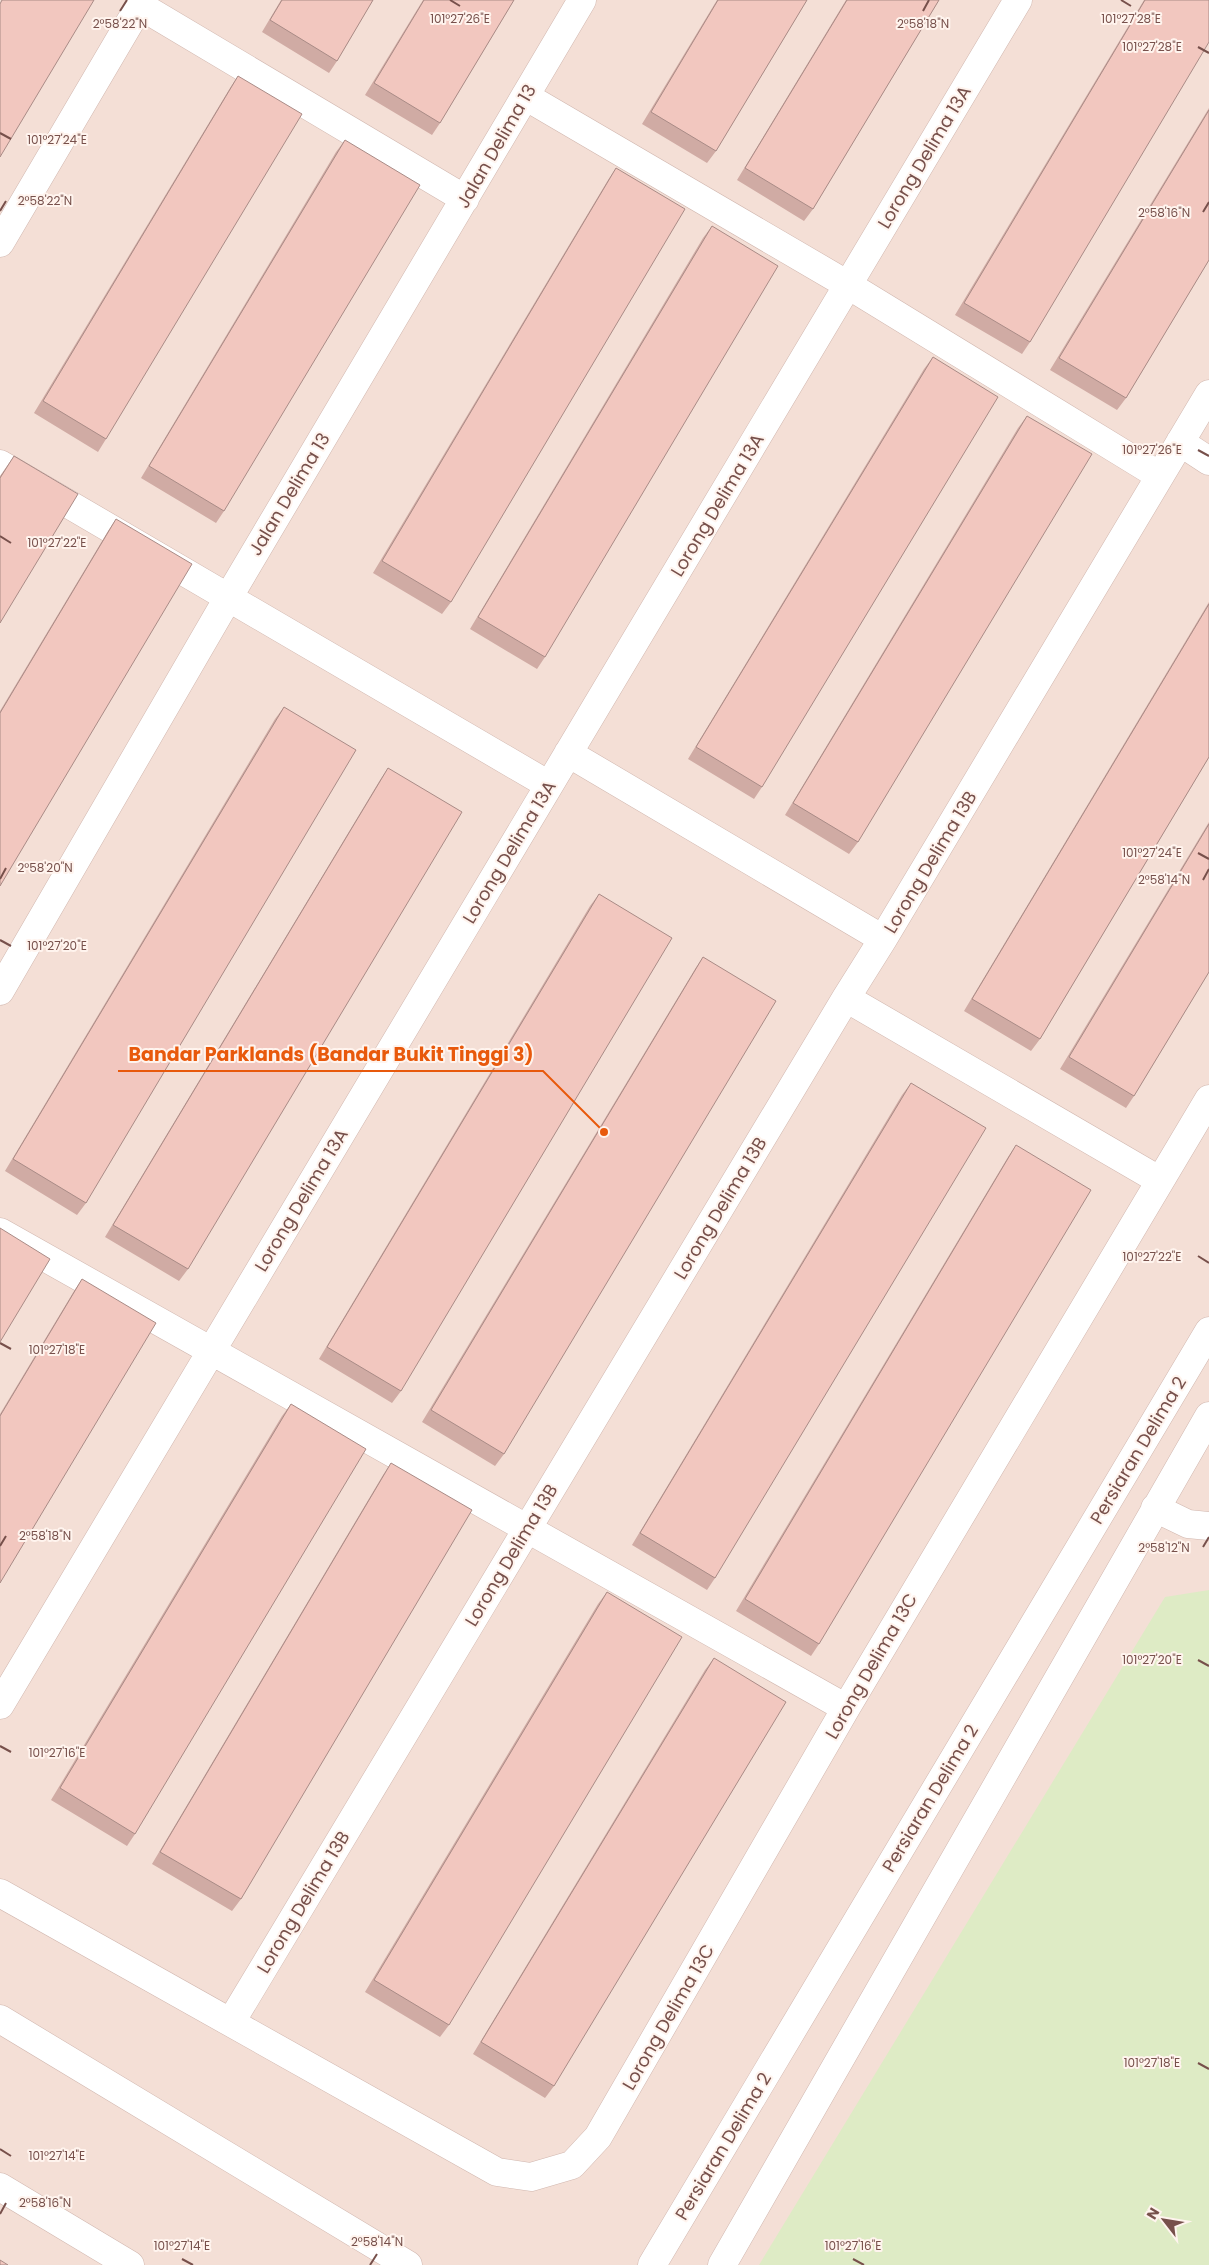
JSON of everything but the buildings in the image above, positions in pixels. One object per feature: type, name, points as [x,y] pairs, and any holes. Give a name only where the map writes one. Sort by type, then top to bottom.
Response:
[{"type":"street","name":"Jalan Delima 13","points":[[0,991],[8,959],[228,598],[582,0]]},
{"type":"street","name":"Lorong Delima 13A","points":[[0,1705],[1018,0]]},
{"type":"street","points":[[0,243],[141,3],[465,199]]},
{"type":"street","points":[[525,96],[848,285],[1160,476]]},
{"type":"street","name":"Lorong Delima 13B","points":[[231,2022],[846,998],[884,940],[1209,394]]},
{"type":"street","points":[[1180,442],[1209,461]]},
{"type":"street","points":[[0,464],[549,785]]},
{"type":"street","points":[[568,753],[884,940]]},
{"type":"street","points":[[846,998],[1159,1180]]},
{"type":"street","name":"Lorong Delima 13C","points":[[231,2022],[497,2172],[531,2177],[572,2166],[598,2137],[846,1708],[1209,1099]]},
{"type":"street","points":[[0,1232],[846,1708]]},
{"type":"street","name":"Persiaran Delima 2","points":[[652,2265],[1209,1331]]},
{"type":"street","points":[[722,2265],[1209,1416]]},
{"type":"street","points":[[1155,1508],[1188,1524],[1209,1526]]},
{"type":"street","points":[[0,1893],[231,2022]]},
{"type":"street","points":[[0,2019],[408,2265]]},
{"type":"street","points":[[0,2187],[96,2257],[130,2265]]},
{"type":"shaded area","points":[[0,0],[1209,0],[1209,2265],[0,2265]]},
{"type":"green space","points":[[1209,1590],[1209,2265],[759,2265],[1165,1597]]},
{"type":"place","name":"Bandar Parklands (Bandar Bukit Tinggi 3)","points":[[604,1132]]}]
